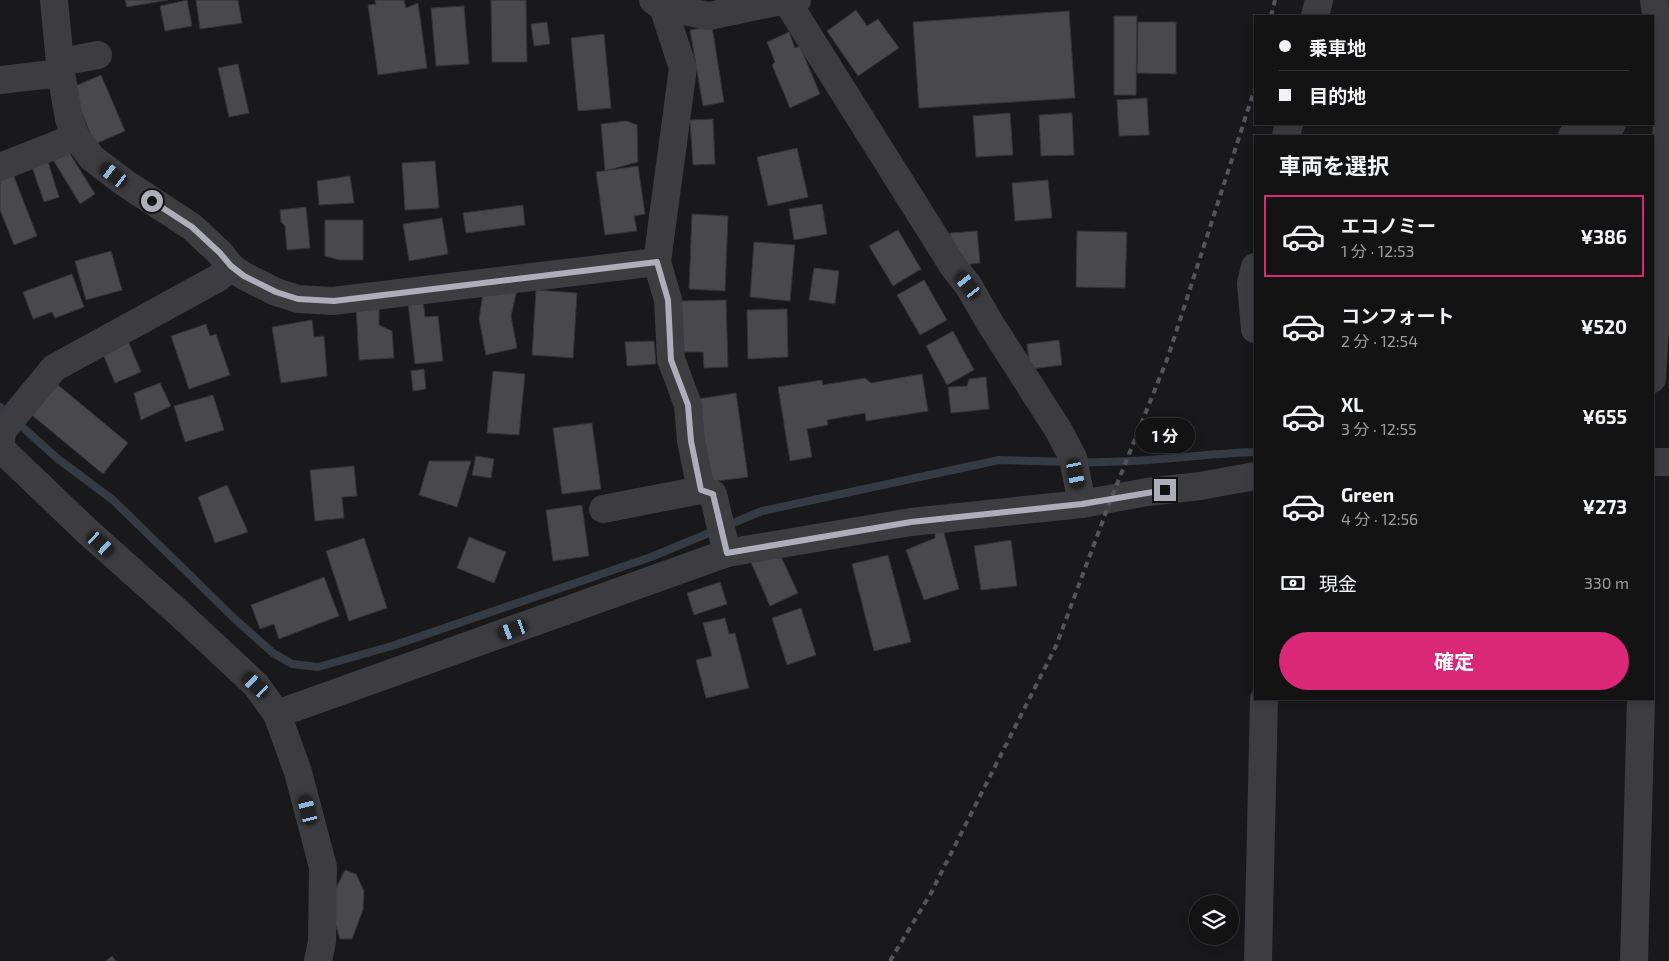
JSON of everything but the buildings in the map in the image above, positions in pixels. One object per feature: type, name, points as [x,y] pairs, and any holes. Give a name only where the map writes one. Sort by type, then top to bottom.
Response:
[{"type":"street","points":[[54,0],[61,67],[70,119],[76,137],[92,158],[125,183],[192,227],[231,266],[244,276],[276,292],[298,299],[334,301],[657,262]]},
{"type":"street","points":[[658,3],[709,16],[786,0],[797,0]]},
{"type":"street","points":[[786,0],[1059,431],[1073,458],[1082,504]]},
{"type":"street","points":[[1315,15],[1319,0]]},
{"type":"street","points":[[1654,0],[1663,108],[1654,330]]},
{"type":"street","points":[[658,3],[683,68],[657,262],[668,300],[671,360],[688,405],[691,441],[701,490]]},
{"type":"street","points":[[0,80],[61,67],[98,55]]},
{"type":"street","points":[[1575,135],[1609,125]]},
{"type":"street","points":[[0,167],[76,137]]},
{"type":"street","points":[[231,266],[218,278],[54,368],[2,431],[0,448],[88,532],[256,685],[277,714],[298,772],[323,867],[322,941],[318,961]]},
{"type":"street","points":[[1254,271],[1251,283],[1254,318]]},
{"type":"street","points":[[1654,462],[1669,462]]},
{"type":"street","points":[[277,714],[727,553],[911,522],[1082,504],[1254,476]]},
{"type":"street","points":[[603,509],[701,490],[713,494],[727,553]]},
{"type":"street","points":[[1258,961],[1264,700]]},
{"type":"street","points":[[1634,961],[1641,700]]},
{"type":"waterway","points":[[0,407],[58,459],[113,500],[237,621],[273,653],[292,664],[318,667],[395,645],[651,557],[762,511],[999,460],[1068,462]]},
{"type":"waterway","points":[[1079,462],[1123,462],[1254,452]]},
{"type":"railway","points":[[1271,15],[1275,0]]},
{"type":"railway","points":[[890,961],[931,893],[1056,646],[1111,499],[1168,357],[1254,91]]},
{"type":"route","points":[[152,201],[192,227],[231,266],[244,276],[276,292],[298,299],[334,301],[657,262],[668,300],[671,360],[688,405],[691,441],[701,490],[713,494],[727,553],[911,522],[1082,504],[1165,490]]}]
